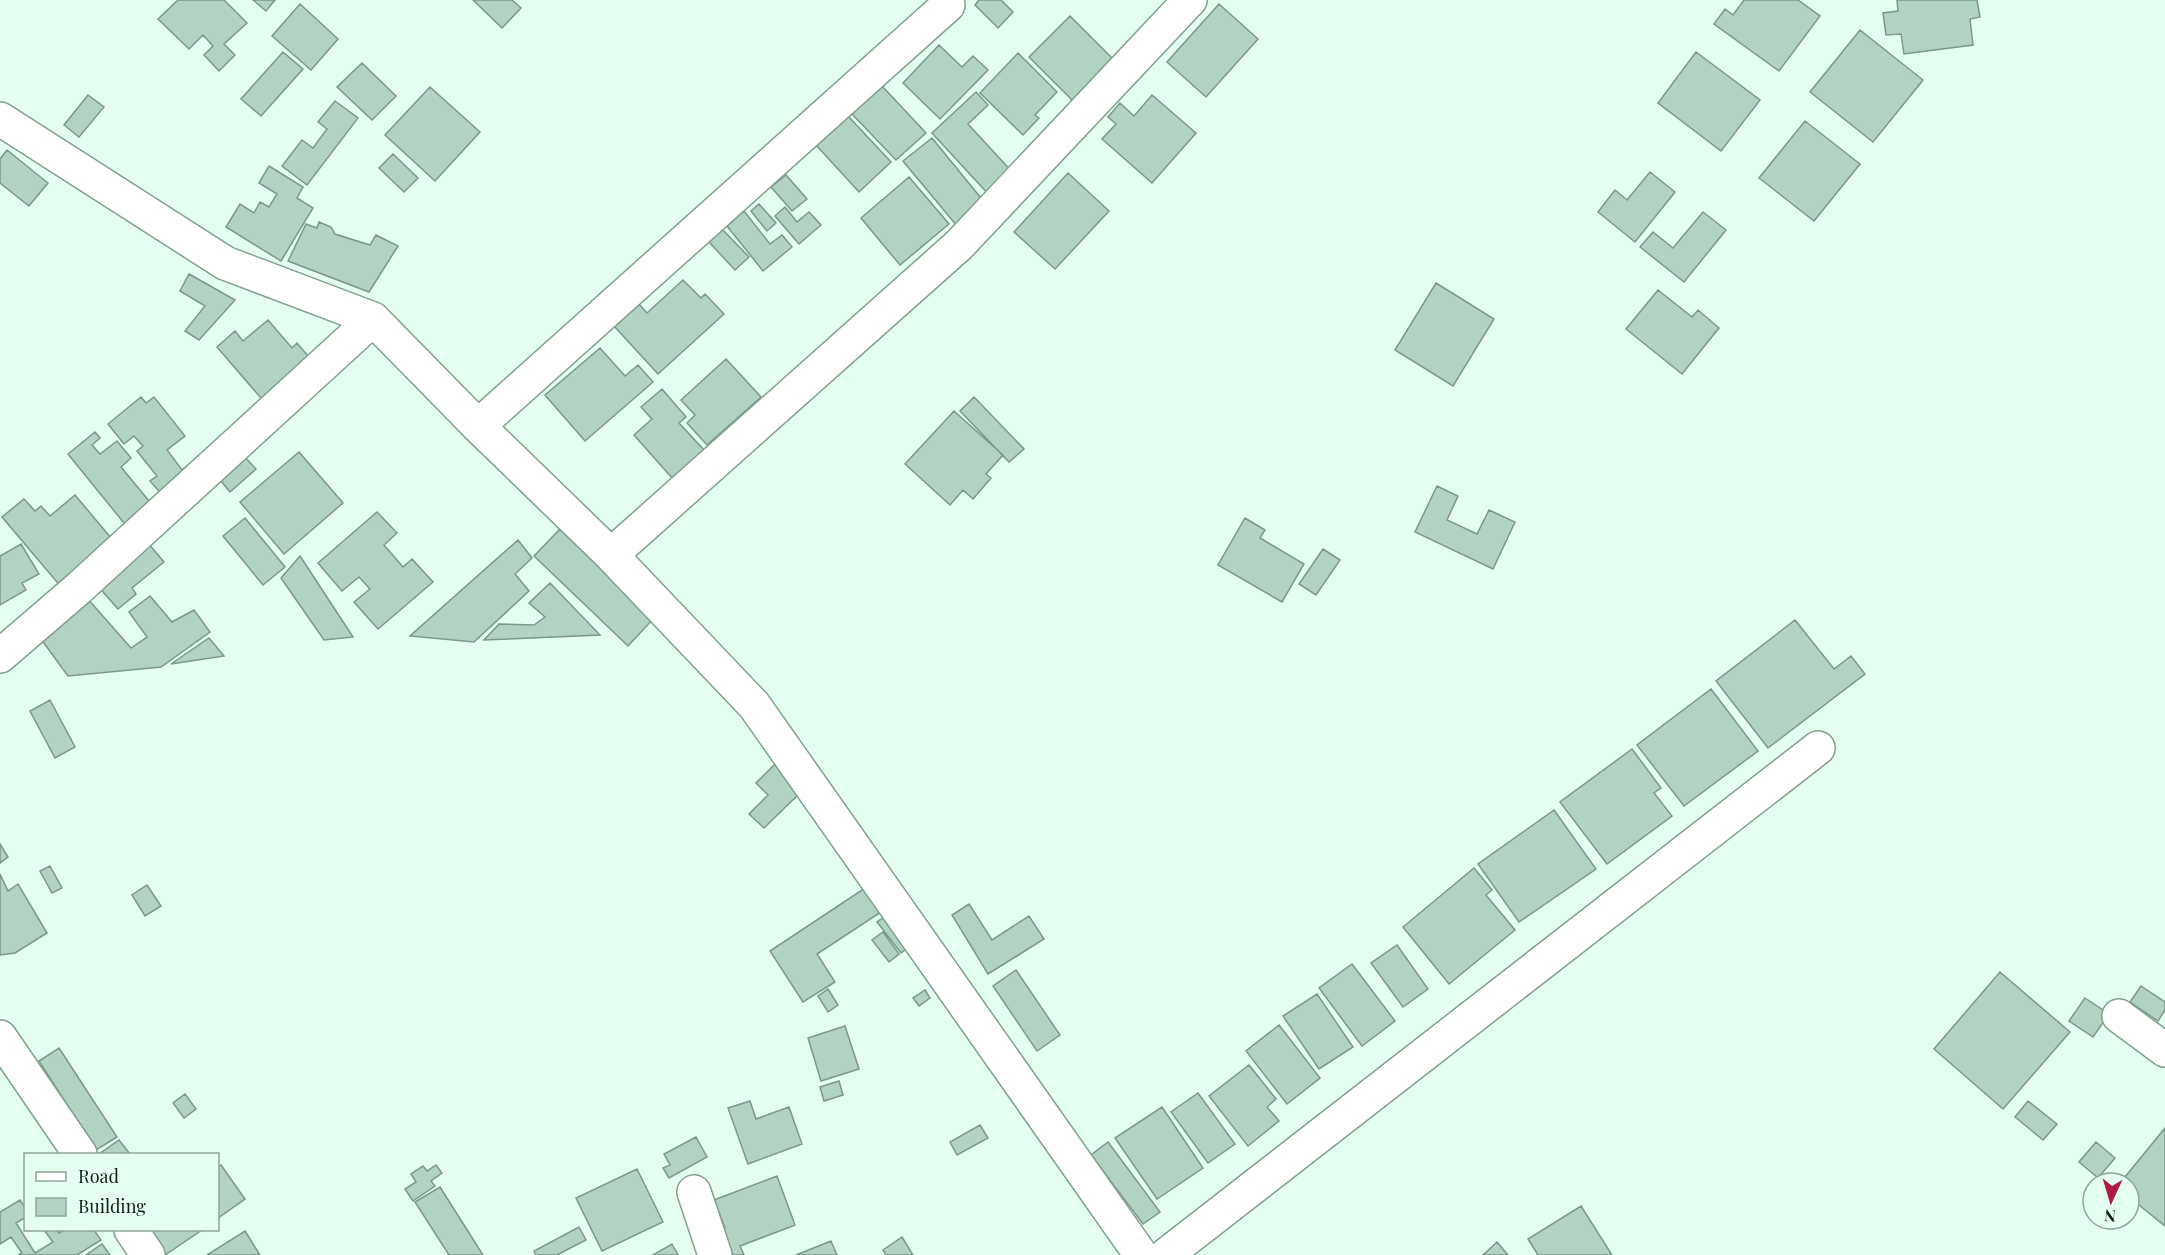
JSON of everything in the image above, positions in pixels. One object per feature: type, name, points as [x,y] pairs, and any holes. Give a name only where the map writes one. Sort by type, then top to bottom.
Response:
[{"type":"street","points":[[611,555],[959,245],[1190,0]]},
{"type":"street","points":[[478,426],[948,5]]},
{"type":"street","points":[[0,119],[225,263],[373,319],[478,426],[611,555],[754,705],[1141,1255]]},
{"type":"street","points":[[0,656],[79,588],[373,319]]},
{"type":"street","points":[[1166,1255],[1818,748]]},
{"type":"street","points":[[2119,1016],[2165,1050]]},
{"type":"street","points":[[0,1037],[79,1153]]},
{"type":"street","points":[[693,1192],[715,1255]]},
{"type":"street","points":[[132,1231],[148,1255]]},
{"type":"building","points":[[178,0],[224,0],[247,23],[224,44],[235,55],[219,71],[204,55],[213,46],[203,35],[189,49],[158,19]]},
{"type":"building","points":[[253,0],[275,0],[266,11]]},
{"type":"building","points":[[473,0],[512,0],[521,8],[502,28]]},
{"type":"building","points":[[979,0],[1001,0],[1013,12],[998,28],[975,5]]},
{"type":"building","points":[[1744,0],[1798,0],[1820,16],[1779,71],[1714,24],[1725,9],[1733,15]]},
{"type":"building","points":[[1897,0],[1977,0],[1980,17],[1970,19],[1973,45],[1904,54],[1901,34],[1886,35],[1883,13],[1898,11]]},
{"type":"building","points":[[300,4],[338,39],[311,70],[272,36]]},
{"type":"building","points":[[1219,4],[1258,39],[1206,97],[1167,62]]},
{"type":"building","points":[[1070,16],[1116,62],[1075,103],[1029,57]]},
{"type":"building","points":[[1860,30],[1923,80],[1873,142],[1810,92]]},
{"type":"building","points":[[939,45],[962,67],[973,56],[988,70],[940,119],[903,83]]},
{"type":"building","points":[[283,52],[303,69],[261,116],[241,99]]},
{"type":"building","points":[[1696,52],[1760,100],[1721,151],[1658,103]]},
{"type":"building","points":[[1018,53],[1057,92],[1035,115],[1039,118],[1023,135],[980,93]]},
{"type":"building","points":[[362,63],[396,96],[372,120],[337,87]]},
{"type":"building","points":[[882,86],[926,133],[896,160],[852,114]]},
{"type":"building","points":[[430,87],[480,132],[435,181],[385,135]]},
{"type":"building","points":[[976,92],[988,105],[968,124],[1014,174],[990,196],[932,133]]},
{"type":"building","points":[[88,95],[104,107],[79,137],[64,125]]},
{"type":"building","points":[[1152,95],[1196,133],[1152,183],[1102,139],[1116,124],[1108,117],[1120,103],[1134,116]]},
{"type":"building","points":[[335,101],[358,118],[307,185],[282,166],[302,140],[313,148],[327,129],[318,122]]},
{"type":"building","points":[[848,116],[891,162],[859,192],[816,145]]},
{"type":"building","points":[[1805,121],[1860,164],[1814,221],[1759,178]]},
{"type":"building","points":[[932,138],[985,203],[957,226],[903,161]]},
{"type":"building","points":[[7,150],[48,183],[29,206],[0,183],[0,159]]},
{"type":"building","points":[[393,154],[418,178],[404,192],[379,168]]},
{"type":"building","points":[[269,166],[303,187],[297,198],[313,208],[281,261],[226,227],[240,204],[254,213],[260,202],[269,207],[277,194],[259,183]]},
{"type":"building","points":[[1650,172],[1675,192],[1635,242],[1598,212],[1615,190],[1627,200]]},
{"type":"building","points":[[1068,173],[1109,211],[1055,269],[1014,232]]},
{"type":"building","points":[[786,175],[807,199],[792,211],[771,187]]},
{"type":"building","points":[[909,177],[949,224],[900,265],[861,218]]},
{"type":"building","points":[[759,204],[776,223],[767,231],[751,211]]},
{"type":"building","points":[[785,207],[797,222],[809,212],[821,225],[799,244],[775,216]]},
{"type":"building","points":[[744,211],[770,244],[782,235],[792,247],[763,271],[727,226]]},
{"type":"building","points":[[1703,212],[1726,230],[1684,282],[1640,247],[1653,232],[1673,248]]},
{"type":"building","points":[[319,222],[331,227],[335,234],[370,245],[376,235],[398,246],[369,292],[288,261],[306,224],[317,228]]},
{"type":"building","points":[[722,229],[749,257],[735,270],[709,242]]},
{"type":"building","points":[[189,274],[235,300],[199,340],[185,331],[205,306],[180,291]]},
{"type":"building","points":[[683,280],[701,298],[705,294],[724,314],[658,374],[614,326],[639,304],[647,313]]},
{"type":"building","points":[[1436,283],[1494,319],[1453,386],[1395,350]]},
{"type":"building","points":[[1658,290],[1692,317],[1698,310],[1719,328],[1682,374],[1626,329]]},
{"type":"building","points":[[268,320],[292,348],[297,343],[315,364],[267,405],[217,347],[235,331],[243,341]]},
{"type":"building","points":[[600,348],[625,376],[638,365],[653,382],[585,441],[545,395]]},
{"type":"building","points":[[726,359],[761,397],[707,445],[687,423],[695,415],[681,400]]},
{"type":"building","points":[[662,389],[686,417],[679,423],[704,450],[672,478],[634,435],[652,419],[641,407]]},
{"type":"building","points":[[141,397],[146,403],[154,397],[185,436],[167,450],[182,470],[189,464],[196,472],[164,497],[150,481],[157,476],[137,451],[143,446],[134,436],[124,444],[108,424]]},
{"type":"building","points":[[974,397],[1024,449],[1009,462],[960,411]]},
{"type":"building","points":[[954,411],[1003,455],[986,474],[991,478],[973,499],[963,490],[950,505],[905,464]]},
{"type":"building","points":[[95,432],[100,438],[92,445],[100,454],[117,441],[131,458],[121,467],[154,507],[128,528],[68,454]]},
{"type":"building","points":[[299,452],[343,503],[284,554],[240,502]]},
{"type":"building","points":[[242,454],[256,469],[230,492],[216,475]]},
{"type":"building","points":[[1437,486],[1458,496],[1447,520],[1477,534],[1489,510],[1515,522],[1493,569],[1415,532]]},
{"type":"building","points":[[75,495],[116,544],[62,588],[2,517],[24,499],[35,511],[41,506],[50,516]]},
{"type":"building","points":[[377,512],[397,533],[384,545],[403,567],[412,559],[433,582],[378,629],[354,602],[370,589],[359,577],[342,591],[318,563]]},
{"type":"building","points":[[245,518],[285,567],[263,585],[223,536]]},
{"type":"building","points":[[1245,518],[1265,530],[1260,538],[1304,564],[1282,602],[1218,565]]},
{"type":"building","points":[[560,529],[654,618],[628,646],[534,556]]},
{"type":"building","points":[[518,540],[532,558],[515,574],[529,591],[474,642],[410,636]]},
{"type":"building","points":[[147,542],[164,562],[132,588],[136,594],[118,609],[97,585]]},
{"type":"building","points":[[21,544],[39,574],[22,583],[26,590],[0,605],[0,556]]},
{"type":"building","points":[[1323,549],[1340,560],[1316,595],[1299,584]]},
{"type":"building","points":[[300,556],[353,637],[324,640],[281,578]]},
{"type":"building","points":[[550,583],[600,635],[484,640],[499,624],[534,625],[545,617],[529,603]]},
{"type":"building","points":[[150,596],[172,622],[194,610],[210,632],[161,667],[68,676],[41,639],[87,598],[131,648],[147,637],[129,612]]},
{"type":"building","points":[[1795,620],[1834,669],[1851,656],[1865,674],[1768,748],[1716,681]]},
{"type":"building","points":[[209,638],[224,656],[171,664]]},
{"type":"building","points":[[1711,689],[1758,751],[1684,806],[1637,745]]},
{"type":"building","points":[[50,700],[75,747],[55,758],[30,711]]},
{"type":"building","points":[[1632,749],[1661,788],[1654,793],[1672,816],[1607,864],[1560,802]]},
{"type":"building","points":[[776,763],[803,790],[764,828],[749,814],[768,795],[756,783]]},
{"type":"building","points":[[1554,810],[1596,869],[1519,922],[1478,864]]},
{"type":"building","points":[[0,844],[8,857],[0,863]]},
{"type":"building","points":[[50,866],[62,888],[52,893],[40,871]]},
{"type":"building","points":[[1474,868],[1492,890],[1486,895],[1515,930],[1449,984],[1403,927]]},
{"type":"building","points":[[0,874],[8,891],[18,884],[47,933],[15,953],[0,955]]},
{"type":"building","points":[[147,885],[161,906],[145,916],[132,895]]},
{"type":"building","points":[[868,886],[884,910],[817,954],[835,982],[803,1002],[770,951]]},
{"type":"building","points":[[969,904],[992,940],[1029,916],[1044,939],[988,974],[952,915]]},
{"type":"building","points":[[887,915],[910,946],[901,953],[877,922]]},
{"type":"building","points":[[883,932],[899,954],[889,962],[872,940]]},
{"type":"building","points":[[1397,945],[1428,989],[1403,1007],[1371,963]]},
{"type":"building","points":[[1352,964],[1395,1021],[1362,1046],[1319,988]]},
{"type":"building","points":[[1016,970],[1060,1035],[1037,1051],[993,986]]},
{"type":"building","points":[[2000,972],[2070,1032],[2003,1109],[1934,1049]]},
{"type":"building","points":[[2141,986],[2165,1002],[2165,1010],[2158,1021],[2130,1002]]},
{"type":"building","points":[[828,989],[838,1005],[828,1012],[818,996]]},
{"type":"building","points":[[925,990],[930,998],[919,1006],[913,998]]},
{"type":"building","points":[[1317,994],[1353,1047],[1319,1069],[1283,1016]]},
{"type":"building","points":[[2085,998],[2109,1014],[2093,1037],[2069,1021]]},
{"type":"building","points":[[1279,1025],[1320,1078],[1287,1104],[1246,1051]]},
{"type":"building","points":[[845,1026],[859,1069],[821,1081],[808,1038]]},
{"type":"building","points":[[59,1048],[117,1137],[96,1150],[39,1061]]},
{"type":"building","points":[[1249,1065],[1276,1099],[1267,1107],[1279,1121],[1248,1146],[1209,1096]]},
{"type":"building","points":[[839,1081],[843,1095],[824,1101],[820,1087]]},
{"type":"building","points":[[1198,1093],[1235,1144],[1208,1163],[1171,1112]]},
{"type":"building","points":[[185,1094],[196,1109],[184,1118],[173,1103]]},
{"type":"building","points":[[750,1101],[756,1119],[789,1107],[802,1144],[748,1164],[728,1108]]},
{"type":"building","points":[[2028,1101],[2057,1124],[2043,1140],[2015,1117]]},
{"type":"building","points":[[1162,1107],[1203,1168],[1157,1199],[1115,1138]]},
{"type":"building","points":[[980,1125],[988,1138],[957,1155],[950,1142]]},
{"type":"building","points":[[2165,1128],[2165,1226],[2141,1207],[2141,1171],[2130,1171]]},
{"type":"building","points":[[696,1137],[707,1157],[669,1178],[663,1168],[670,1165],[664,1154]]},
{"type":"building","points":[[119,1140],[129,1153],[100,1153]]},
{"type":"building","points":[[1108,1142],[1160,1212],[1143,1224],[1091,1155]]},
{"type":"building","points":[[2096,1142],[2115,1158],[2104,1171],[2090,1171],[2079,1162]]},
{"type":"building","points":[[221,1165],[245,1199],[219,1217],[219,1166]]},
{"type":"building","points":[[436,1165],[442,1173],[431,1181],[435,1186],[413,1201],[405,1189],[416,1182],[411,1174],[423,1166],[427,1171]]},
{"type":"building","points":[[637,1169],[663,1222],[602,1251],[576,1198]]},
{"type":"building","points":[[777,1176],[795,1225],[740,1246],[744,1255],[726,1255],[717,1232],[725,1228],[714,1200]]},
{"type":"building","points":[[440,1187],[483,1255],[449,1255],[415,1202]]},
{"type":"building","points":[[20,1200],[24,1206],[24,1218],[16,1223],[35,1253],[53,1242],[45,1231],[59,1233],[62,1231],[95,1231],[101,1240],[77,1255],[18,1255],[22,1253],[11,1237],[0,1244],[0,1212]]},
{"type":"building","points":[[1581,1206],[1612,1255],[1538,1255],[1528,1239]]},
{"type":"building","points":[[579,1227],[586,1240],[557,1255],[536,1255],[534,1251]]},
{"type":"building","points":[[145,1231],[201,1231],[165,1255],[162,1255]]},
{"type":"building","points":[[245,1231],[260,1255],[207,1255]]},
{"type":"building","points":[[902,1237],[913,1255],[886,1255],[883,1250]]},
{"type":"building","points":[[831,1241],[837,1255],[796,1255]]},
{"type":"building","points":[[1497,1242],[1508,1255],[1483,1255]]},
{"type":"building","points":[[102,1244],[110,1255],[86,1255]]},
{"type":"building","points":[[672,1244],[678,1255],[653,1255]]}]
